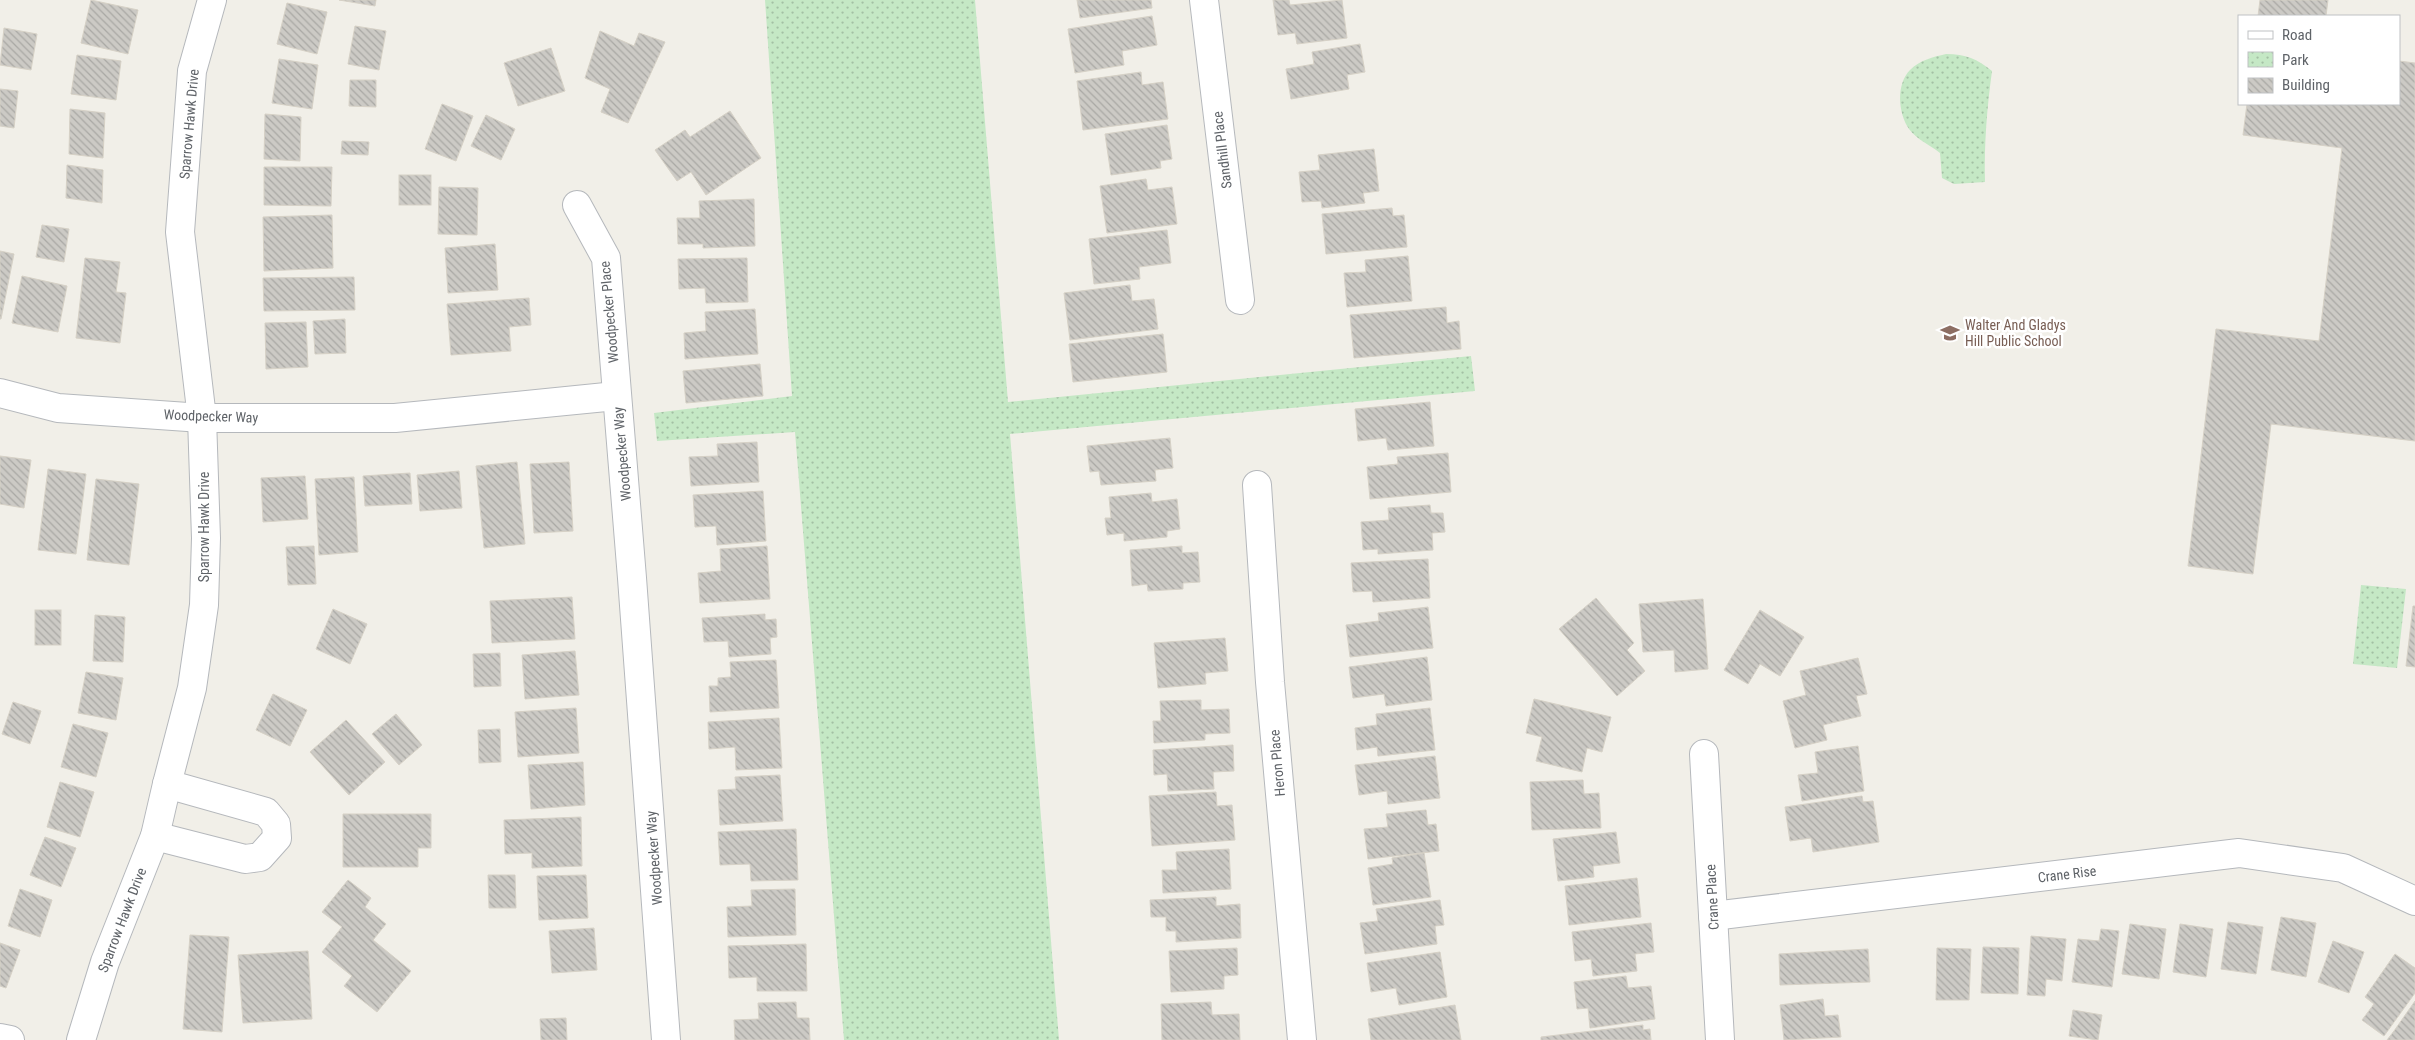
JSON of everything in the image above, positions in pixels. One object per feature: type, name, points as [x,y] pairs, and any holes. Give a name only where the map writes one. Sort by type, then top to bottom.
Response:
[{"type":"street","name":"Sparrow Hawk Drive","points":[[81,1040],[105,962],[155,836],[192,688],[204,605],[206,538],[202,418],[180,232],[192,71],[212,0]]},
{"type":"street","name":"Sandhill Place","points":[[1204,0],[1240,300]]},
{"type":"street","name":"Woodpecker Place","points":[[577,205],[606,258],[616,396]]},
{"type":"street","name":"Woodpecker Way","points":[[0,393],[58,408],[202,418],[395,418],[616,396],[632,578],[666,1040]]},
{"type":"street","name":"Heron Place","points":[[1257,486],[1270,682],[1302,1040]]},
{"type":"street","name":"Crane Place","points":[[1704,754],[1720,1040]]},
{"type":"street","points":[[155,836],[244,859],[260,857],[277,838],[276,824],[266,812],[167,784]]},
{"type":"street","name":"Crane Rise","points":[[1713,916],[2239,853],[2343,868],[2415,901]]},
{"type":"street","points":[[0,1038],[10,1040]]},
{"type":"green space","points":[[765,0],[975,0],[1008,402],[1471,356],[1475,391],[1010,434],[1059,1040],[844,1040],[795,432],[657,441],[654,413],[792,396]]},
{"type":"green space","points":[[1946,54],[1971,58],[1992,71],[1986,126],[1985,182],[1954,184],[1942,178],[1940,153],[1912,133],[1905,122],[1900,99],[1905,76],[1922,61]]},
{"type":"green space","points":[[2361,585],[2406,589],[2397,668],[2353,664]]},
{"type":"building","points":[[91,0],[138,10],[128,54],[81,43]]},
{"type":"building","points":[[339,0],[376,0],[375,6]]},
{"type":"building","points":[[1077,0],[1151,0],[1152,8],[1080,18]]},
{"type":"building","points":[[1273,0],[1289,0],[1290,5],[1342,0],[1347,38],[1297,44],[1295,33],[1278,35]]},
{"type":"building","points":[[2260,0],[2328,0],[2326,15],[2258,15]]},
{"type":"building","points":[[287,3],[327,12],[317,54],[277,44]]},
{"type":"building","points":[[1152,16],[1157,45],[1122,51],[1124,65],[1075,73],[1068,29]]},
{"type":"building","points":[[355,26],[386,31],[379,70],[348,64]]},
{"type":"building","points":[[4,28],[37,34],[31,70],[0,65]]},
{"type":"building","points":[[600,31],[634,46],[639,33],[665,42],[628,123],[601,112],[610,89],[585,78]]},
{"type":"building","points":[[1360,44],[1365,72],[1347,75],[1349,89],[1291,99],[1286,69],[1314,64],[1312,52]]},
{"type":"building","points":[[551,48],[565,91],[518,106],[504,63]]},
{"type":"building","points":[[77,55],[121,61],[116,100],[71,94]]},
{"type":"building","points":[[279,59],[318,65],[312,109],[272,103]]},
{"type":"building","points":[[2400,61],[2415,63],[2415,441],[2271,424],[2253,574],[2188,566],[2216,329],[2319,341],[2342,148],[2243,135],[2247,105],[2400,105]]},
{"type":"building","points":[[1141,72],[1142,85],[1163,82],[1168,119],[1083,130],[1077,81]]},
{"type":"building","points":[[350,80],[376,80],[376,107],[349,106]]},
{"type":"building","points":[[0,89],[18,91],[14,128],[0,126]]},
{"type":"building","points":[[442,104],[473,116],[456,161],[425,149]]},
{"type":"building","points":[[70,109],[105,113],[103,158],[69,154]]},
{"type":"building","points":[[730,111],[761,158],[706,195],[691,172],[677,181],[655,150],[685,130],[690,137]]},
{"type":"building","points":[[265,114],[301,117],[300,161],[264,159]]},
{"type":"building","points":[[486,115],[515,129],[501,160],[471,146]]},
{"type":"building","points":[[1167,125],[1172,159],[1160,161],[1161,168],[1111,175],[1105,134]]},
{"type":"building","points":[[342,141],[369,142],[368,155],[341,154]]},
{"type":"building","points":[[1374,149],[1379,191],[1363,193],[1365,203],[1322,208],[1321,201],[1302,202],[1299,172],[1320,170],[1318,155]]},
{"type":"building","points":[[67,165],[103,170],[102,203],[66,198]]},
{"type":"building","points":[[264,167],[332,167],[331,206],[264,205]]},
{"type":"building","points":[[399,175],[431,175],[431,205],[399,205]]},
{"type":"building","points":[[1146,179],[1148,190],[1172,187],[1177,224],[1107,233],[1100,186]]},
{"type":"building","points":[[439,187],[478,188],[477,235],[438,234]]},
{"type":"building","points":[[754,199],[755,246],[703,248],[703,244],[678,244],[677,218],[700,218],[699,201]]},
{"type":"building","points":[[1392,208],[1393,216],[1404,215],[1407,247],[1326,254],[1322,214]]},
{"type":"building","points":[[332,215],[333,268],[264,271],[263,217]]},
{"type":"building","points":[[42,225],[69,229],[64,262],[36,257]]},
{"type":"building","points":[[1167,230],[1171,263],[1139,267],[1140,279],[1094,284],[1089,239]]},
{"type":"building","points":[[495,244],[498,290],[448,293],[445,248]]},
{"type":"building","points":[[0,251],[14,254],[1,319],[0,319]]},
{"type":"building","points":[[1408,256],[1412,301],[1347,307],[1344,273],[1366,272],[1365,260]]},
{"type":"building","points":[[85,258],[120,262],[116,292],[126,293],[120,343],[76,338]]},
{"type":"building","points":[[747,258],[748,302],[706,303],[705,288],[679,289],[678,259]]},
{"type":"building","points":[[22,276],[67,286],[58,332],[12,323]]},
{"type":"building","points":[[354,277],[355,310],[264,311],[263,278]]},
{"type":"building","points":[[1130,285],[1132,301],[1154,299],[1158,329],[1070,340],[1064,293]]},
{"type":"building","points":[[529,298],[531,325],[509,327],[511,351],[451,355],[447,304]]},
{"type":"building","points":[[1446,307],[1447,323],[1459,321],[1461,349],[1354,358],[1350,315]]},
{"type":"building","points":[[755,309],[758,354],[685,359],[684,333],[706,331],[705,312]]},
{"type":"building","points":[[345,319],[346,353],[315,354],[313,321]]},
{"type":"building","points":[[306,322],[308,367],[266,369],[265,323]]},
{"type":"building","points":[[1163,334],[1167,372],[1073,382],[1069,344]]},
{"type":"building","points":[[760,364],[763,396],[686,403],[683,371]]},
{"type":"building","points":[[1430,402],[1434,446],[1388,450],[1386,438],[1358,441],[1355,409]]},
{"type":"building","points":[[1170,438],[1173,468],[1155,470],[1156,481],[1101,485],[1099,471],[1090,472],[1087,446]]},
{"type":"building","points":[[757,442],[759,482],[691,486],[689,457],[718,456],[717,444]]},
{"type":"building","points":[[1448,453],[1451,492],[1370,499],[1367,467],[1398,464],[1397,457]]},
{"type":"building","points":[[0,456],[31,460],[24,508],[0,504]]},
{"type":"building","points":[[517,462],[525,544],[484,548],[476,466]]},
{"type":"building","points":[[569,462],[573,531],[534,533],[530,464]]},
{"type":"building","points":[[48,469],[86,474],[76,554],[38,550]]},
{"type":"building","points":[[459,471],[462,508],[420,511],[417,475]]},
{"type":"building","points":[[410,473],[412,504],[365,506],[363,476]]},
{"type":"building","points":[[305,476],[308,519],[263,522],[261,478]]},
{"type":"building","points":[[354,477],[358,552],[319,555],[315,479]]},
{"type":"building","points":[[96,479],[139,484],[129,565],[87,560]]},
{"type":"building","points":[[763,491],[766,541],[717,545],[716,526],[695,527],[693,495]]},
{"type":"building","points":[[1151,493],[1152,502],[1177,499],[1180,529],[1167,531],[1167,537],[1124,541],[1124,533],[1107,535],[1105,518],[1111,518],[1109,497]]},
{"type":"building","points":[[1430,505],[1431,513],[1443,513],[1445,532],[1432,533],[1433,550],[1378,554],[1378,549],[1363,550],[1361,522],[1389,520],[1388,508]]},
{"type":"building","points":[[314,546],[316,584],[288,585],[286,547]]},
{"type":"building","points":[[767,546],[770,599],[700,603],[698,573],[721,571],[720,549]]},
{"type":"building","points":[[1182,546],[1182,553],[1198,552],[1200,582],[1183,583],[1183,589],[1148,591],[1147,584],[1132,586],[1130,550]]},
{"type":"building","points":[[1428,559],[1430,598],[1373,602],[1372,591],[1353,592],[1351,563]]},
{"type":"building","points":[[572,597],[575,639],[492,643],[490,601]]},
{"type":"building","points":[[1596,598],[1634,643],[1627,650],[1645,671],[1617,696],[1559,629]]},
{"type":"building","points":[[1703,599],[1708,669],[1675,672],[1674,650],[1643,652],[1639,604]]},
{"type":"building","points":[[2413,606],[2415,606],[2415,667],[2406,666]]},
{"type":"building","points":[[1428,607],[1433,648],[1350,657],[1346,625],[1379,621],[1378,613]]},
{"type":"building","points":[[333,609],[367,624],[350,664],[316,649]]},
{"type":"building","points":[[35,610],[61,610],[61,645],[35,645]]},
{"type":"building","points":[[1760,610],[1804,637],[1780,676],[1760,664],[1748,684],[1724,670]]},
{"type":"building","points":[[765,614],[765,620],[776,619],[777,637],[770,638],[771,654],[729,657],[728,641],[704,642],[702,618]]},
{"type":"building","points":[[95,615],[125,617],[123,662],[93,661]]},
{"type":"building","points":[[1225,638],[1228,671],[1205,673],[1206,684],[1158,688],[1154,643]]},
{"type":"building","points":[[575,651],[579,695],[525,699],[522,655]]},
{"type":"building","points":[[500,653],[501,686],[474,687],[473,654]]},
{"type":"building","points":[[1427,657],[1432,700],[1386,706],[1384,694],[1353,698],[1349,667]]},
{"type":"building","points":[[1858,658],[1867,694],[1856,696],[1861,716],[1823,725],[1827,740],[1795,748],[1783,701],[1806,695],[1800,671]]},
{"type":"building","points":[[776,660],[779,708],[710,712],[709,686],[718,686],[718,678],[731,677],[730,662]]},
{"type":"building","points":[[86,672],[123,678],[116,720],[78,713]]},
{"type":"building","points":[[273,694],[307,710],[290,746],[256,730]]},
{"type":"building","points":[[1534,699],[1611,717],[1602,752],[1587,748],[1582,772],[1536,761],[1542,737],[1526,733]]},
{"type":"building","points":[[1201,700],[1201,710],[1229,709],[1230,733],[1205,734],[1205,740],[1154,743],[1153,721],[1161,721],[1160,701]]},
{"type":"building","points":[[13,702],[41,711],[30,744],[2,734]]},
{"type":"building","points":[[576,708],[579,753],[518,757],[515,712]]},
{"type":"building","points":[[1430,708],[1435,750],[1378,756],[1377,747],[1357,750],[1355,728],[1377,725],[1376,714]]},
{"type":"building","points":[[396,714],[422,745],[399,765],[372,734]]},
{"type":"building","points":[[779,718],[782,768],[736,770],[735,747],[709,749],[708,722]]},
{"type":"building","points":[[346,720],[385,762],[349,795],[310,752]]},
{"type":"building","points":[[73,724],[108,733],[96,777],[61,767]]},
{"type":"building","points":[[500,729],[501,762],[479,763],[478,730]]},
{"type":"building","points":[[1233,745],[1234,771],[1213,772],[1214,789],[1168,791],[1167,774],[1154,775],[1153,750]]},
{"type":"building","points":[[1858,746],[1864,791],[1802,801],[1798,775],[1818,773],[1815,752]]},
{"type":"building","points":[[1435,756],[1440,798],[1388,804],[1387,791],[1359,795],[1355,765]]},
{"type":"building","points":[[583,762],[585,805],[531,809],[528,765]]},
{"type":"building","points":[[780,775],[783,821],[720,825],[718,790],[736,789],[735,777]]},
{"type":"building","points":[[1583,780],[1584,794],[1599,793],[1601,828],[1532,830],[1530,782]]},
{"type":"building","points":[[60,782],[94,792],[80,837],[47,827]]},
{"type":"building","points":[[1216,792],[1217,806],[1232,805],[1235,840],[1152,846],[1149,796]]},
{"type":"building","points":[[1862,796],[1863,802],[1873,801],[1879,842],[1813,852],[1811,838],[1790,841],[1785,807]]},
{"type":"building","points":[[1426,810],[1428,825],[1436,824],[1439,851],[1368,859],[1364,829],[1388,827],[1386,814]]},
{"type":"building","points":[[343,814],[431,814],[431,848],[418,848],[418,867],[343,867]]},
{"type":"building","points":[[581,817],[582,866],[532,868],[532,853],[505,854],[504,820]]},
{"type":"building","points":[[796,829],[798,880],[751,881],[750,864],[720,865],[718,832]]},
{"type":"building","points":[[1616,832],[1620,863],[1593,866],[1594,877],[1558,881],[1553,839]]},
{"type":"building","points":[[45,837],[76,848],[61,887],[30,875]]},
{"type":"building","points":[[1229,849],[1231,889],[1163,893],[1162,870],[1177,870],[1176,852]]},
{"type":"building","points":[[1424,853],[1431,897],[1373,905],[1368,868],[1393,864],[1392,858]]},
{"type":"building","points":[[488,875],[515,875],[516,908],[489,908]]},
{"type":"building","points":[[586,875],[588,918],[539,920],[537,876]]},
{"type":"building","points":[[1637,878],[1641,917],[1569,925],[1565,886]]},
{"type":"building","points":[[348,880],[371,898],[365,907],[386,924],[373,940],[411,971],[377,1012],[344,986],[352,976],[322,952],[342,927],[322,912]]},
{"type":"building","points":[[20,889],[52,900],[40,937],[8,926]]},
{"type":"building","points":[[795,889],[796,935],[728,937],[727,907],[752,906],[751,890]]},
{"type":"building","points":[[1216,897],[1216,906],[1240,904],[1241,938],[1176,942],[1176,931],[1166,931],[1166,917],[1151,917],[1150,900]]},
{"type":"building","points":[[1440,900],[1444,925],[1435,926],[1437,944],[1365,954],[1360,923],[1378,921],[1376,909]]},
{"type":"building","points":[[2281,917],[2316,923],[2306,977],[2271,970]]},
{"type":"building","points":[[2228,922],[2263,927],[2256,974],[2221,969]]},
{"type":"building","points":[[1651,923],[1654,952],[1635,954],[1637,971],[1593,976],[1591,959],[1575,961],[1572,932]]},
{"type":"building","points":[[2130,924],[2166,929],[2159,979],[2122,974]]},
{"type":"building","points":[[2180,924],[2213,929],[2206,977],[2173,972]]},
{"type":"building","points":[[594,928],[597,970],[552,973],[549,931]]},
{"type":"building","points":[[2101,929],[2119,931],[2112,987],[2072,982],[2078,939],[2099,941]]},
{"type":"building","points":[[190,935],[229,937],[222,1032],[183,1029]]},
{"type":"building","points":[[2031,936],[2066,939],[2062,981],[2046,979],[2045,996],[2027,995]]},
{"type":"building","points":[[2333,941],[2364,952],[2349,993],[2318,982]]},
{"type":"building","points":[[0,943],[20,950],[6,988],[0,986]]},
{"type":"building","points":[[806,944],[807,991],[757,991],[757,977],[729,978],[728,946]]},
{"type":"building","points":[[1983,947],[2019,948],[2018,994],[1981,993]]},
{"type":"building","points":[[1237,948],[1238,975],[1224,976],[1224,989],[1171,992],[1169,951]]},
{"type":"building","points":[[1937,948],[1971,949],[1969,1000],[1936,1000]]},
{"type":"building","points":[[1868,949],[1870,982],[1780,985],[1779,954]]},
{"type":"building","points":[[308,951],[312,1019],[243,1023],[238,955]]},
{"type":"building","points":[[1440,952],[1447,997],[1399,1005],[1396,988],[1371,992],[1367,963]]},
{"type":"building","points":[[2395,954],[2415,968],[2415,993],[2384,1036],[2362,1020],[2374,1004],[2365,997]]},
{"type":"building","points":[[1626,976],[1628,988],[1651,986],[1655,1019],[1590,1028],[1588,1008],[1577,1009],[1574,982]]},
{"type":"building","points":[[1823,999],[1825,1016],[1838,1015],[1841,1037],[1784,1040],[1780,1005]]},
{"type":"building","points":[[2415,1001],[2415,1040],[2387,1040],[2394,1031]]},
{"type":"building","points":[[796,1002],[797,1018],[809,1018],[810,1040],[735,1040],[734,1020],[759,1019],[758,1003]]},
{"type":"building","points":[[1211,1002],[1212,1015],[1239,1014],[1240,1040],[1162,1040],[1161,1004]]},
{"type":"building","points":[[1455,1005],[1461,1040],[1371,1040],[1368,1019]]},
{"type":"building","points":[[2073,1010],[2102,1015],[2098,1040],[2069,1036]]},
{"type":"building","points":[[566,1018],[567,1040],[541,1040],[540,1019]]},
{"type":"building","points":[[1643,1025],[1643,1030],[1650,1029],[1651,1040],[1541,1040],[1541,1037]]},
{"type":"place","name":"Walter And Gladys Hill Public School","points":[[1950,333]]}]
